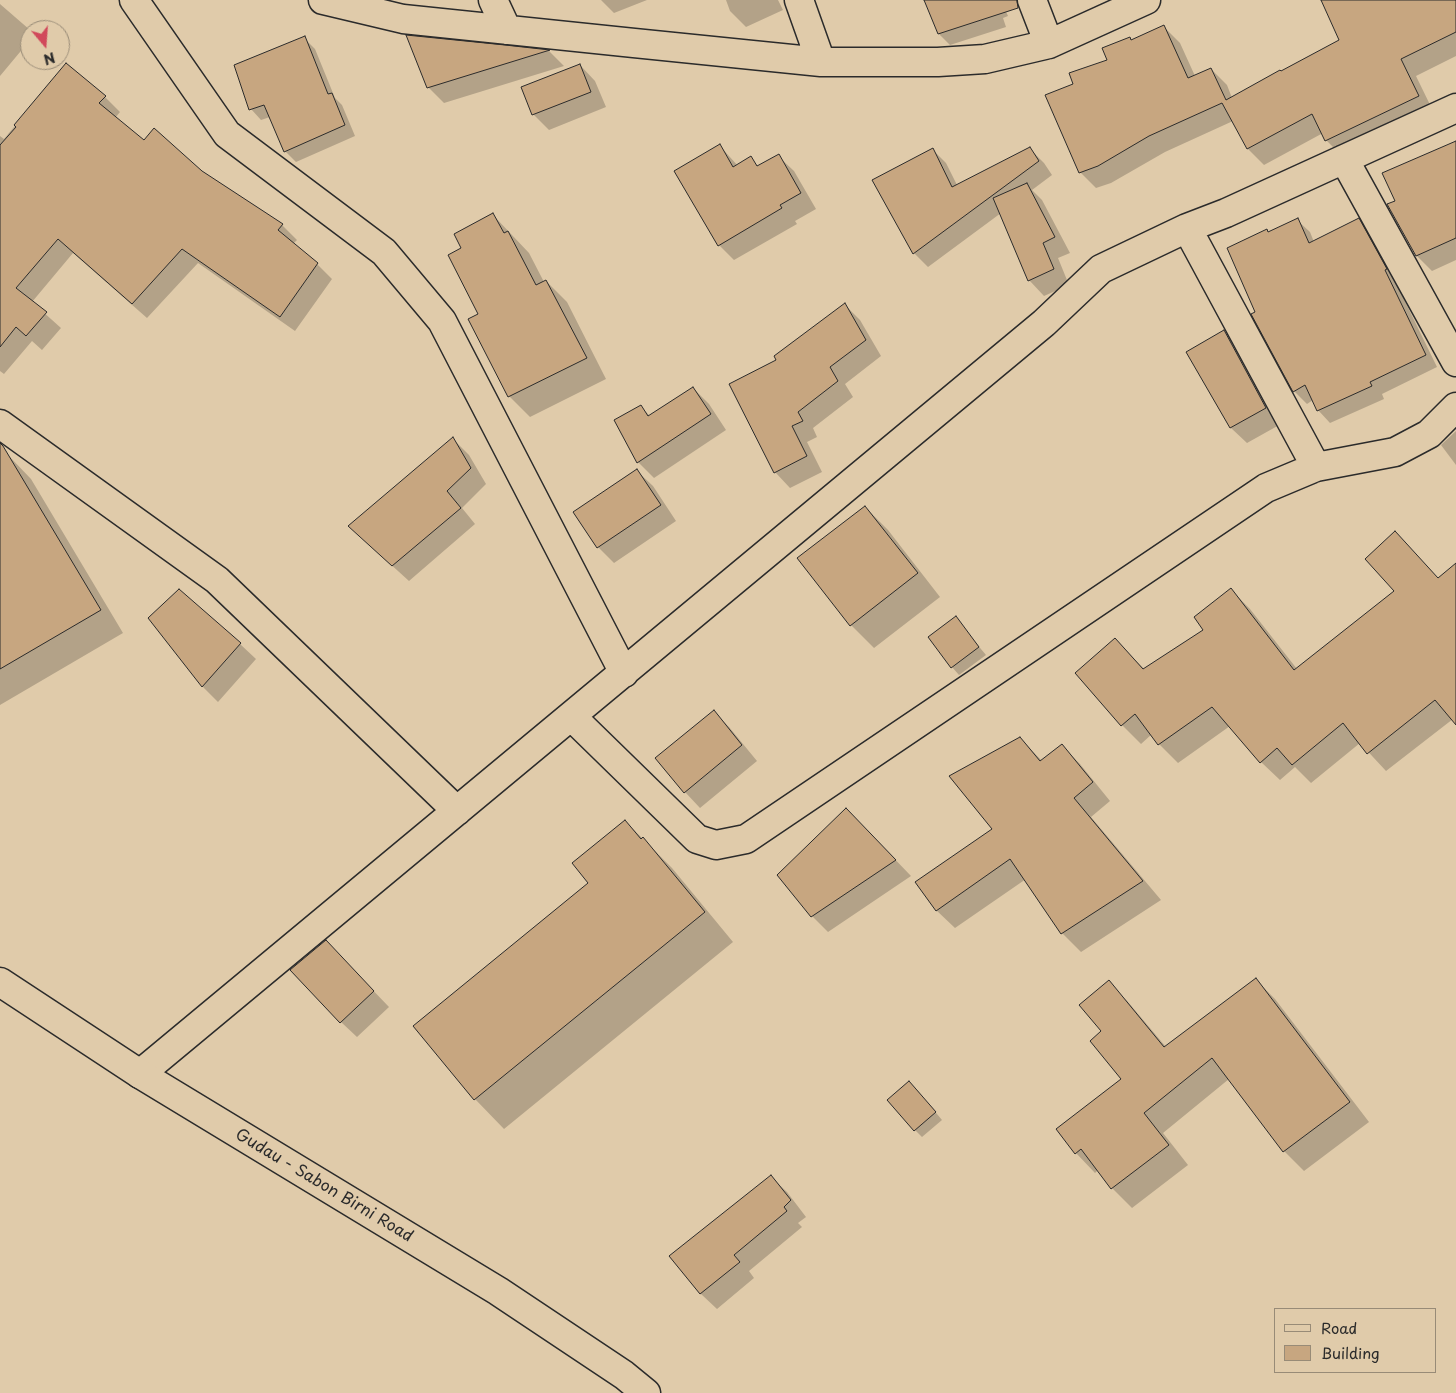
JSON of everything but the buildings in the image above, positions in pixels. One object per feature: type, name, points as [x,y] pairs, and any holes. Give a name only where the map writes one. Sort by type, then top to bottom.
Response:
[{"type":"street","points":[[134,0],[227,134],[384,252],[442,322],[624,673]]},
{"type":"street","points":[[323,0],[403,19],[822,62],[938,62],[985,59],[1049,44],[1146,0]]},
{"type":"street","points":[[493,0],[507,30]]},
{"type":"street","points":[[799,0],[822,62]]},
{"type":"street","points":[[1032,0],[1049,44]]},
{"type":"street","points":[[140,1074],[1044,323],[1101,269],[1187,228],[1226,213],[1456,108]]},
{"type":"street","points":[[1344,159],[1456,362]]},
{"type":"street","points":[[1187,228],[1316,467]]},
{"type":"street","points":[[571,716],[698,839],[716,845],[746,839],[1266,488],[1316,467],[1395,452],[1429,434],[1456,407]]},
{"type":"street","points":[[0,424],[217,580],[457,811]]},
{"type":"street","name":"Gudau - Sabon Birni Road","points":[[0,982],[140,1074],[498,1291],[624,1375],[646,1393]]}]
